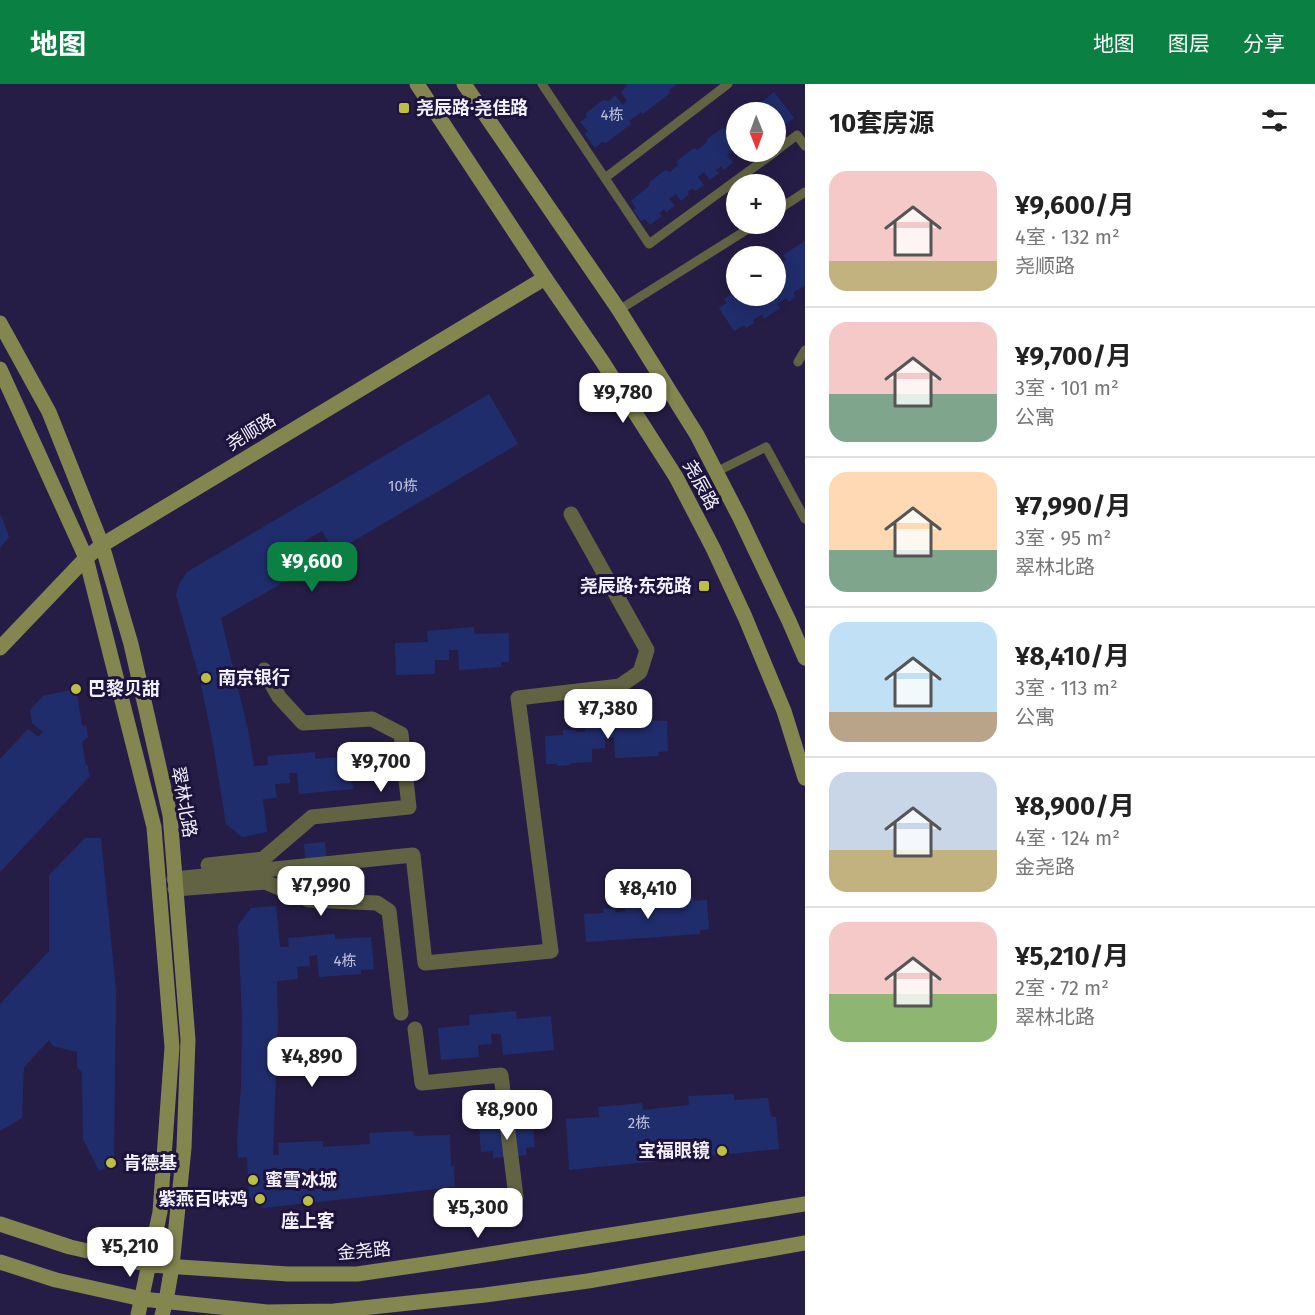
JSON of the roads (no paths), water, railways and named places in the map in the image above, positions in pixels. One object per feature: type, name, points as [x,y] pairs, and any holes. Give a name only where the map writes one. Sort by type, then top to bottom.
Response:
[{"type":"main road","name":"尧辰路","points":[[417,84],[602,361],[676,477],[713,548],[745,617],[784,711],[805,778]]},
{"type":"main road","name":"尧辰路","points":[[464,84],[619,310],[697,435],[765,569],[805,658]]},
{"type":"main road","name":"尧顺路","points":[[0,648],[102,544],[545,278]]},
{"type":"main road","name":"翠林北路","points":[[0,323],[49,412],[102,544],[130,644],[170,815],[188,1040],[184,1148],[172,1266],[164,1308]]},
{"type":"main road","name":"翠林北路","points":[[0,369],[86,558],[154,827],[172,1047],[160,1212],[138,1315]]},
{"type":"main road","name":"金尧路","points":[[0,1224],[70,1247],[150,1265],[288,1274],[357,1274],[805,1204]]},
{"type":"main road","points":[[0,1262],[56,1280],[142,1299],[164,1308],[267,1312],[334,1311],[418,1309],[486,1295],[588,1281],[805,1244]]},
{"type":"street","points":[[174,879],[413,855],[425,963],[551,951],[518,698],[620,686],[640,672],[647,650],[571,514]]},
{"type":"street","points":[[174,879],[263,859],[312,816],[408,807],[401,734],[372,719],[303,723],[279,697],[264,670]]},
{"type":"street","points":[[174,879],[265,882],[309,900],[377,903],[389,911],[401,1013]]},
{"type":"street","points":[[415,1029],[422,1083],[501,1075],[516,1197]]},
{"type":"lane","points":[[542,84],[648,244],[760,162]]},
{"type":"lane","points":[[605,178],[728,84]]},
{"type":"lane","points":[[786,143],[797,135],[805,146]]},
{"type":"lane","points":[[786,204],[805,192]]},
{"type":"lane","points":[[619,310],[740,234]]},
{"type":"lane","points":[[798,362],[805,350]]},
{"type":"lane","points":[[717,472],[766,447],[805,519]]},
{"type":"place","name":"尧辰路·尧佳路","points":[[404,108]]},
{"type":"place","name":"尧辰路·东苑路","points":[[704,586]]},
{"type":"place","name":"南京银行","points":[[206,678]]},
{"type":"place","name":"巴黎贝甜","points":[[76,689]]},
{"type":"place","name":"宝福眼镜","points":[[722,1151]]},
{"type":"place","name":"肯德基","points":[[111,1163]]},
{"type":"place","name":"蜜雪冰城","points":[[253,1180]]},
{"type":"place","name":"紫燕百味鸡","points":[[260,1199]]},
{"type":"place","name":"座上客","points":[[308,1201]]}]
